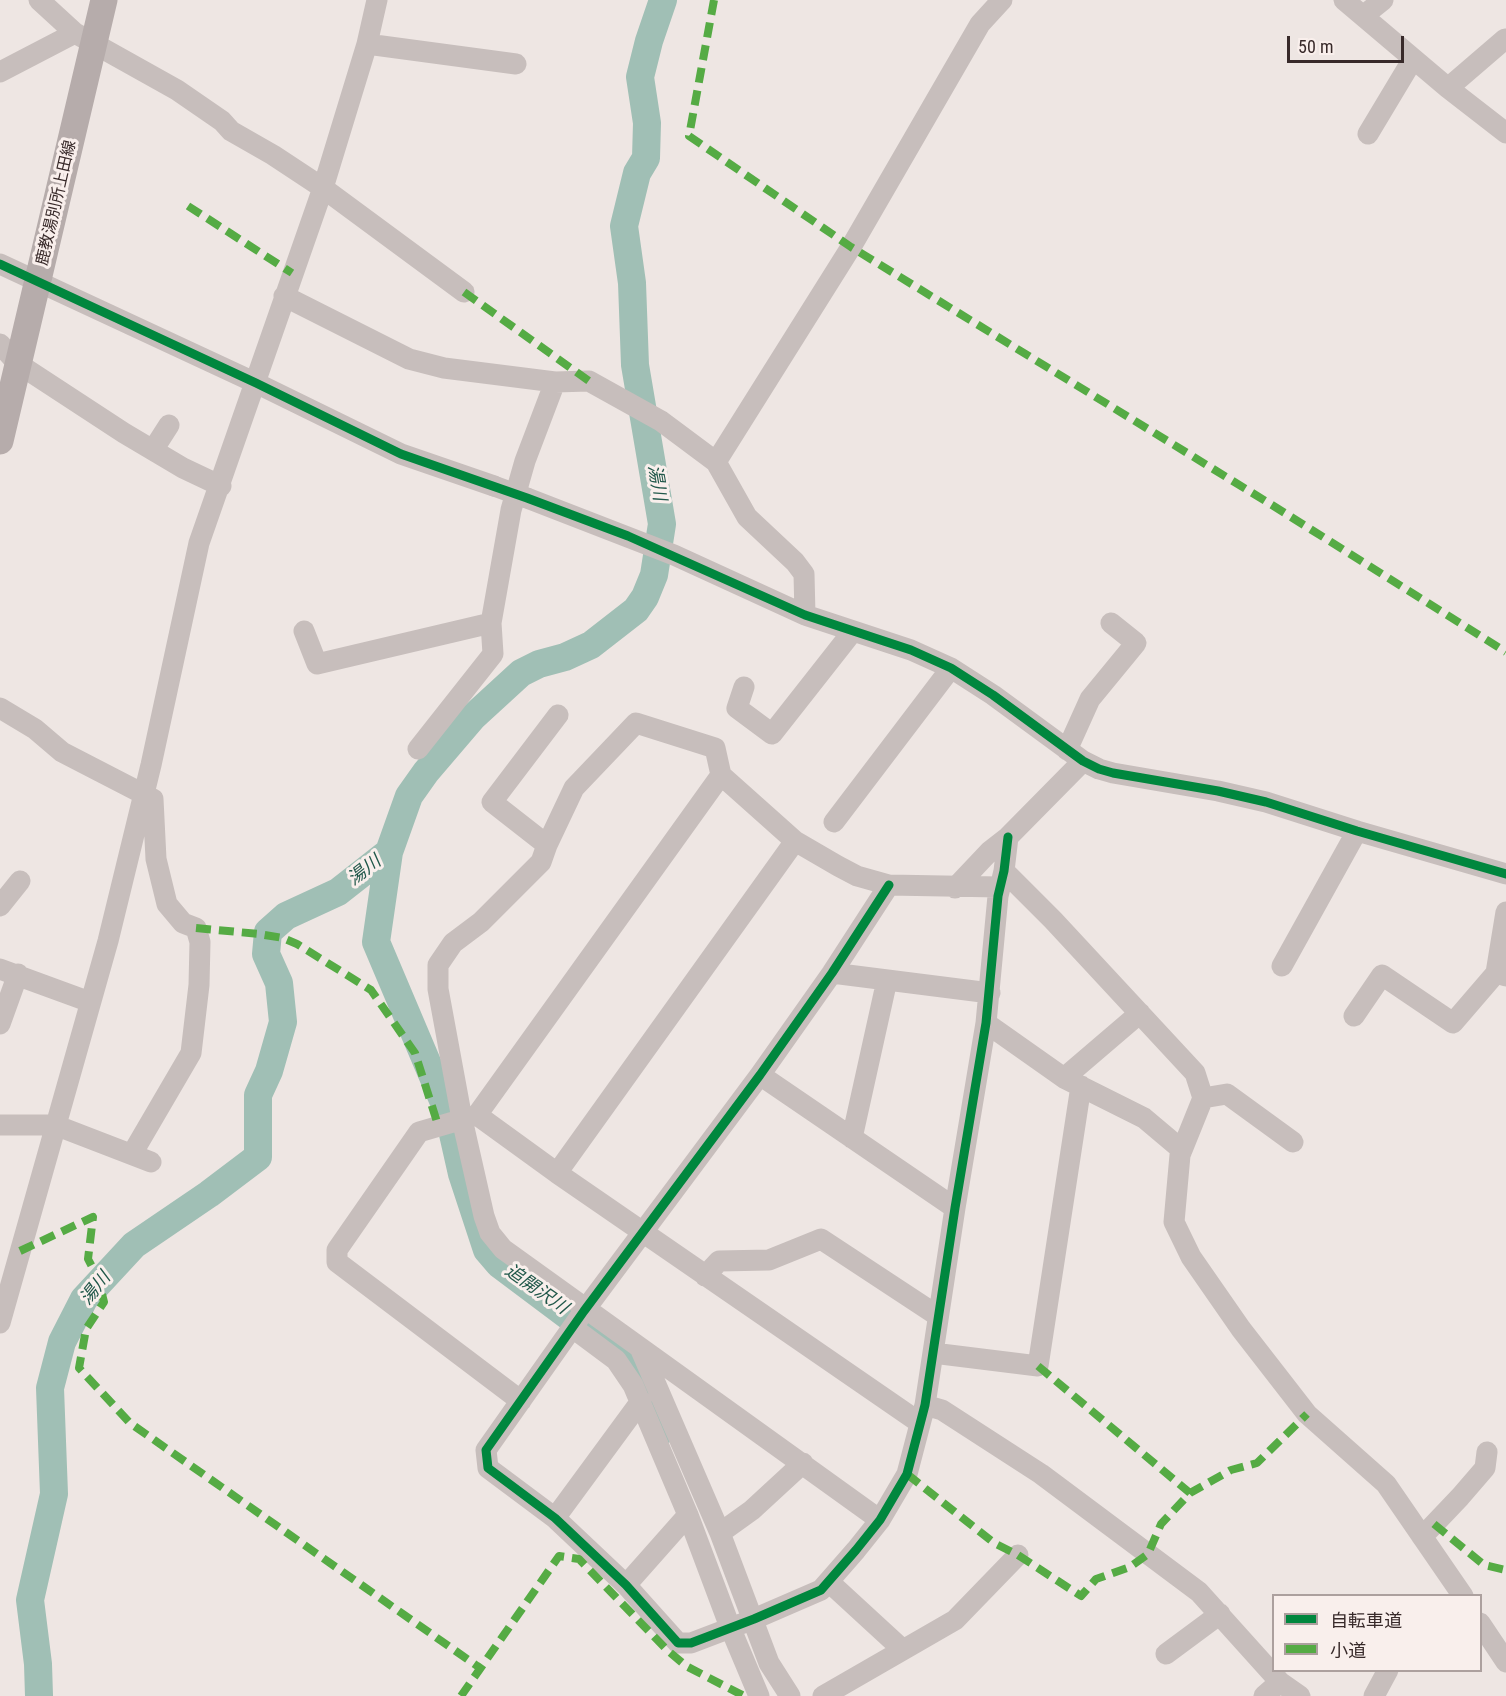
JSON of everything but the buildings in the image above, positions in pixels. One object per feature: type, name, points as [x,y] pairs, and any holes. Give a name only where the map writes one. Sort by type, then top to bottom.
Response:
[{"type":"main road","name":"鹿教湯別所上田線","points":[[0,441],[9,354],[38,281],[85,38],[104,0]]},
{"type":"street","points":[[39,0],[85,38],[177,90],[222,121],[231,131],[323,188],[464,292]]},
{"type":"street","points":[[0,1323],[108,941],[200,543],[323,188],[367,44],[377,0]]},
{"type":"street","points":[[716,462],[851,247],[980,24],[1002,0]]},
{"type":"street","points":[[1344,0],[1448,88],[1506,133]]},
{"type":"street","points":[[1363,16],[1383,0]]},
{"type":"street","points":[[0,72],[85,38]]},
{"type":"street","points":[[1448,88],[1506,40]]},
{"type":"street","points":[[367,44],[516,64]]},
{"type":"street","points":[[1368,134],[1413,59]]},
{"type":"street","points":[[0,264],[256,383],[401,454],[527,498],[628,537],[674,555],[805,615],[911,651],[951,668],[993,695],[1075,755],[1113,773],[1218,791],[1266,802],[1506,874]]},
{"type":"street","points":[[284,296],[409,358],[444,368],[555,382],[589,381],[661,421],[716,462],[747,517],[795,562],[804,574],[805,615]]},
{"type":"street","points":[[9,354],[153,450],[183,468],[221,486]]},
{"type":"street","points":[[418,749],[493,654],[491,623],[511,510],[525,461],[555,382]]},
{"type":"street","points":[[153,450],[169,425]]},
{"type":"street","points":[[955,888],[990,851],[1008,837],[1075,755],[1090,699],[1136,644],[1111,622]]},
{"type":"street","points":[[304,631],[317,664],[491,623]]},
{"type":"street","points":[[744,687],[737,708],[772,734],[853,631]]},
{"type":"street","points":[[834,822],[951,668]]},
{"type":"street","points":[[0,708],[35,729],[62,752],[153,798],[156,859],[167,904],[183,923],[196,928],[200,942],[199,985],[191,1053],[132,1154]]},
{"type":"street","points":[[547,845],[492,802],[558,715]]},
{"type":"street","points":[[790,1696],[741,1623],[688,1515],[626,1371],[580,1318],[503,1249],[490,1233],[459,1120],[438,989],[438,964],[453,944],[481,922],[541,862],[574,788],[636,723],[715,748],[721,775],[795,841],[857,876],[890,885],[955,888],[1001,879],[1053,920],[1195,1073],[1203,1098],[1182,1150],[1174,1222],[1191,1257],[1241,1329],[1307,1414],[1386,1484],[1462,1594]]},
{"type":"street","points":[[521,1401],[337,1262],[337,1250],[419,1132],[459,1120],[721,775]]},
{"type":"street","points":[[1282,966],[1357,831]]},
{"type":"street","points":[[890,885],[832,973],[760,1075],[580,1318],[486,1450],[488,1467],[555,1518],[626,1585],[678,1643],[691,1643],[821,1590],[880,1520],[908,1474],[933,1353],[986,1023],[1001,879],[1008,837]]},
{"type":"street","points":[[557,1173],[795,841]]},
{"type":"street","points":[[0,906],[20,881]]},
{"type":"street","points":[[1354,1016],[1383,975],[1453,1023],[1501,975],[1506,912]]},
{"type":"street","points":[[0,1024],[9,971],[90,1002]]},
{"type":"street","points":[[832,973],[990,993]]},
{"type":"street","points":[[852,1138],[887,980]]},
{"type":"street","points":[[933,1353],[1038,1366],[1073,1082],[1140,1013]]},
{"type":"street","points":[[986,1023],[1073,1082],[1144,1118],[1182,1150]]},
{"type":"street","points":[[760,1075],[955,1208]]},
{"type":"street","points":[[1203,1098],[1227,1094],[1293,1142]]},
{"type":"street","points":[[459,1120],[557,1173],[705,1276],[922,1414],[942,1410],[1041,1474],[1199,1592],[1280,1682],[1300,1696]]},
{"type":"street","points":[[0,1125],[55,1125],[151,1162]]},
{"type":"street","points":[[705,1276],[718,1261],[769,1260],[821,1239],[938,1316]]},
{"type":"street","points":[[580,1318],[641,1350],[803,1463],[880,1520]]},
{"type":"street","points":[[641,1350],[720,1533],[759,1696]]},
{"type":"street","points":[[555,1518],[640,1401]]},
{"type":"street","points":[[1422,1537],[1485,1468],[1487,1452]]},
{"type":"street","points":[[720,1533],[752,1510],[803,1463]]},
{"type":"street","points":[[626,1585],[688,1515]]},
{"type":"street","points":[[824,1696],[956,1620],[1018,1554]]},
{"type":"street","points":[[829,1582],[903,1650]]},
{"type":"street","points":[[1166,1654],[1220,1614]]},
{"type":"street","points":[[1482,1626],[1506,1662]]},
{"type":"street","points":[[1374,1696],[1387,1672]]},
{"type":"street","points":[[1264,1696],[1280,1682]]},
{"type":"waterway","name":"湯川","points":[[663,0],[640,77],[647,123],[646,158],[637,173],[624,226],[632,283],[635,365],[662,524],[654,575],[645,597],[636,610],[591,645],[521,673],[473,717],[426,772],[409,796],[389,852],[376,942],[448,1112],[462,1174],[487,1250],[499,1264],[579,1324],[613,1345],[634,1365],[663,1430]]},
{"type":"waterway","name":"湯川","points":[[39,1696],[38,1664],[30,1600],[54,1494],[50,1388],[62,1342],[84,1299],[134,1245],[209,1194],[258,1157],[258,1095],[269,1071],[283,1022],[279,983],[266,954],[268,932],[286,916],[338,892],[389,852]]},
{"type":"marked path","points":[[714,0],[689,136],[851,247],[1272,505],[1506,652]]},
{"type":"marked path","points":[[188,206],[292,273]]},
{"type":"marked path","points":[[464,292],[589,381]]},
{"type":"marked path","points":[[196,928],[283,938],[297,944],[371,990],[415,1053],[438,1125]]},
{"type":"marked path","points":[[20,1251],[93,1217],[88,1259],[98,1278],[104,1302],[86,1329],[79,1368],[130,1423],[480,1668]]},
{"type":"marked path","points":[[1038,1366],[1190,1493]]},
{"type":"marked path","points":[[907,1474],[994,1543],[1018,1555],[1081,1596],[1096,1579],[1130,1567],[1148,1554],[1161,1524],[1190,1493],[1231,1470],[1257,1463],[1307,1414]]},
{"type":"marked path","points":[[1434,1524],[1484,1565],[1506,1570]]},
{"type":"marked path","points":[[461,1696],[559,1556],[579,1559],[667,1650],[686,1666],[744,1696]]},
{"type":"cycle path","points":[[0,264],[256,383],[401,454],[628,536],[805,615],[911,650],[951,668],[993,695],[1083,761],[1099,769],[1266,802],[1506,874]]},
{"type":"cycle path","points":[[889,885],[832,973],[760,1075],[584,1311],[486,1450],[488,1468],[555,1518],[626,1585],[678,1643],[691,1643],[821,1590],[880,1520],[907,1474],[925,1405],[986,1023],[998,896],[1008,837]]},
{"type":"water label","name":"追開沢川","points":[[536,1290]]}]
